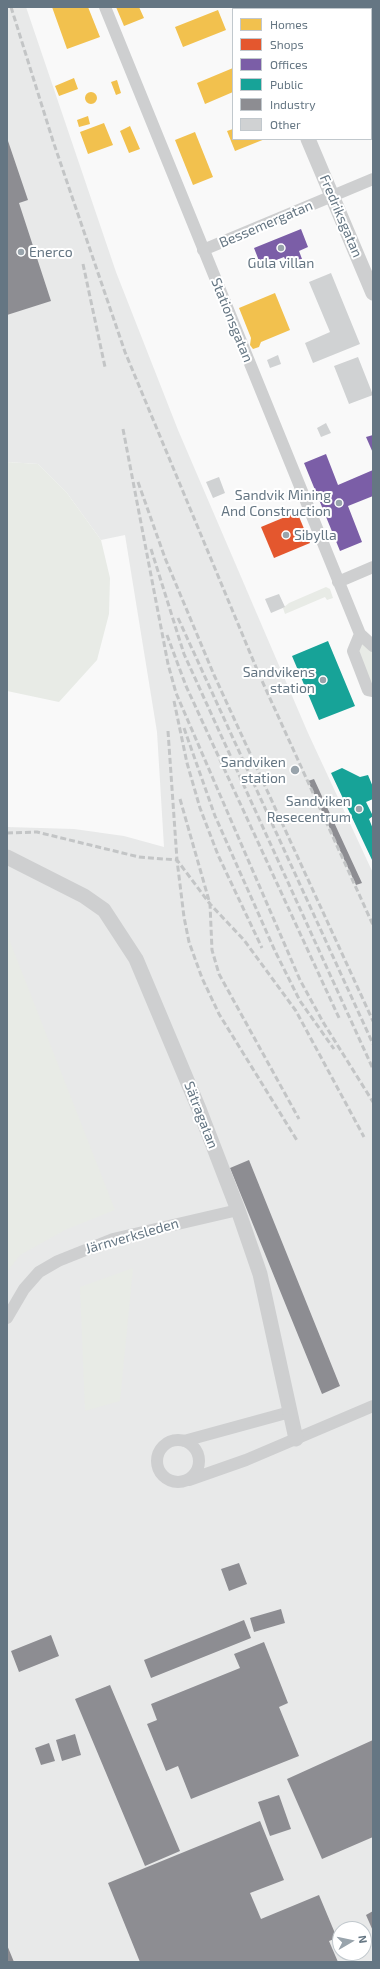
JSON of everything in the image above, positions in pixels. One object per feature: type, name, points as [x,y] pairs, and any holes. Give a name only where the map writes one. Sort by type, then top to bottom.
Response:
[{"type":"street","name":"Stationsgatan","points":[[105,7],[338,582],[360,634],[373,646]]},
{"type":"street","name":"Fredriksgatan","points":[[308,140],[373,293]]},
{"type":"street","name":"Bessemergatan","points":[[203,250],[373,179]]},
{"type":"street","points":[[338,582],[373,567]]},
{"type":"street","points":[[360,634],[353,651],[368,690],[373,692]]},
{"type":"street","name":"Sätragatan","points":[[7,857],[84,896],[104,910],[136,959],[172,1041],[238,1210],[260,1274],[281,1364],[296,1439]]},
{"type":"street","name":"Järnverksleden","points":[[7,1318],[24,1289],[38,1272],[58,1261],[113,1239],[238,1210]]},
{"type":"street","points":[[290,1412],[184,1441],[172,1441],[161,1448],[156,1460],[160,1473],[170,1481],[183,1482],[246,1460],[373,1406]]},
{"type":"street","points":[[184,1441],[195,1449],[199,1462],[198,1469],[189,1480]]},
{"type":"shaded area","points":[[7,7],[26,7],[116,272],[178,430],[308,733],[373,873],[373,1962],[7,1962],[7,827],[74,829],[124,836],[164,847],[157,732],[125,535],[101,540],[67,493],[38,464],[7,462]]},
{"type":"shaded area","points":[[7,462],[38,464],[67,493],[101,540],[110,578],[109,614],[97,660],[59,702],[7,691]]},
{"type":"shaded area","points":[[326,587],[330,589],[333,598],[327,600],[325,597],[285,614],[283,608],[289,603]]},
{"type":"shaded area","points":[[360,634],[373,646],[373,691],[353,651]]},
{"type":"shaded area","points":[[7,934],[115,1210],[65,1230],[20,1255],[7,1272]]},
{"type":"shaded area","points":[[133,1268],[120,1401],[85,1411],[80,1287]]},
{"type":"building: Homes","points":[[52,7],[88,7],[100,37],[67,49]]},
{"type":"building: Homes","points":[[116,7],[139,7],[144,18],[124,26]]},
{"type":"building: Homes","points":[[218,10],[226,30],[183,47],[175,27]]},
{"type":"building: Homes","points":[[232,68],[232,92],[205,104],[197,83]]},
{"type":"building: Homes","points":[[74,78],[78,89],[59,96],[55,86]]},
{"type":"building: Homes","points":[[117,80],[121,93],[116,95],[111,82]]},
{"type":"building: Homes","points":[[89,92],[93,92],[97,98],[93,104],[89,104],[85,100],[85,96]]},
{"type":"building: Homes","points":[[88,116],[90,124],[79,127],[77,120]]},
{"type":"building: Homes","points":[[104,123],[113,145],[88,154],[80,132]]},
{"type":"building: Homes","points":[[130,126],[140,149],[129,153],[120,131]]},
{"type":"building: Homes","points":[[232,129],[232,140],[262,140],[235,151],[227,131]]},
{"type":"building: Homes","points":[[195,132],[213,177],[193,185],[175,140]]},
{"type":"building: Homes","points":[[275,293],[290,330],[261,342],[259,347],[253,349],[250,345],[251,338],[239,308]]},
{"type":"building: Shops","name":"Sibylla","points":[[297,512],[310,543],[274,558],[261,527]]},
{"type":"building: Offices","name":"Gula villan","points":[[301,229],[308,247],[299,251],[302,259],[288,265],[284,257],[261,266],[254,248]]},
{"type":"building: Offices","points":[[373,435],[373,453],[366,437]]},
{"type":"building: Offices","name":"Sandvik Mining And Construction","points":[[326,454],[338,485],[373,470],[373,496],[348,506],[362,542],[340,551],[304,463]]},
{"type":"building: Public","name":"Sandvikens station","points":[[328,641],[355,706],[319,720],[292,656]]},
{"type":"building: Public","name":"Sandviken Resecentrum","points":[[342,768],[360,777],[368,775],[373,787],[373,799],[366,802],[373,816],[369,819],[373,829],[373,862],[331,773]]},
{"type":"building: Industry","points":[[373,7],[373,20],[372,8],[364,8]]},
{"type":"building: Industry","name":"Enerco","points":[[7,138],[28,200],[19,203],[51,301],[7,315]]},
{"type":"building: Industry","points":[[314,779],[362,883],[356,885],[308,781]]},
{"type":"building: Industry","points":[[249,1160],[340,1386],[322,1394],[230,1168]]},
{"type":"building: Industry","points":[[239,1563],[247,1584],[229,1591],[221,1569]]},
{"type":"building: Industry","points":[[281,1609],[285,1623],[254,1632],[250,1618]]},
{"type":"building: Industry","points":[[244,1620],[251,1638],[151,1678],[144,1660]]},
{"type":"building: Industry","points":[[51,1635],[59,1656],[19,1672],[11,1651]]},
{"type":"building: Industry","points":[[264,1642],[288,1703],[279,1707],[299,1756],[191,1799],[178,1766],[166,1771],[147,1724],[157,1720],[151,1704],[240,1668],[234,1654]]},
{"type":"building: Industry","points":[[110,1685],[180,1851],[145,1866],[75,1699]]},
{"type":"building: Industry","points":[[75,1734],[81,1755],[62,1761],[56,1740]]},
{"type":"building: Industry","points":[[373,1740],[373,1837],[322,1859],[287,1779]]},
{"type":"building: Industry","points":[[49,1743],[55,1761],[41,1765],[35,1748]]},
{"type":"building: Industry","points":[[279,1795],[291,1829],[270,1836],[258,1802]]},
{"type":"building: Industry","points":[[260,1821],[284,1880],[250,1893],[261,1919],[319,1895],[332,1926],[332,1940],[329,1941],[332,1948],[332,1961],[338,1962],[140,1962],[108,1883]]},
{"type":"building: Industry","points":[[373,1911],[373,1931],[372,1921],[369,1921],[366,1915]]},
{"type":"building: Industry","points":[[7,1945],[14,1962],[7,1962]]},
{"type":"building: Other","points":[[331,273],[360,344],[313,363],[305,343],[330,332],[309,282]]},
{"type":"building: Other","points":[[278,355],[281,364],[270,368],[267,360]]},
{"type":"building: Other","points":[[358,357],[373,395],[349,404],[334,366]]},
{"type":"building: Other","points":[[326,423],[331,433],[321,437],[317,428]]},
{"type":"building: Other","points":[[219,477],[225,493],[213,498],[206,482]]},
{"type":"building: Other","points":[[279,594],[285,607],[271,613],[265,599]]},
{"type":"railway","points":[[11,7],[53,141],[125,352],[258,672],[373,925]]},
{"type":"railway","points":[[83,264],[105,367]]},
{"type":"railway","points":[[123,429],[168,664],[176,693],[300,980],[323,1022],[373,1102]]},
{"type":"railway","points":[[138,482],[165,558],[214,675],[373,1021]]},
{"type":"railway","points":[[151,549],[184,654],[373,1069]]},
{"type":"railway","points":[[178,618],[373,1044]]},
{"type":"railway","points":[[167,635],[186,686],[340,1020]]},
{"type":"railway","points":[[174,701],[187,763],[200,808],[218,855],[262,948]]},
{"type":"railway","points":[[184,728],[215,816],[275,951],[300,1001],[334,1049]]},
{"type":"railway","points":[[168,731],[177,860],[184,917],[189,942],[202,978],[219,1014],[298,1142]]},
{"type":"railway","points":[[180,799],[210,904],[212,950],[219,974],[299,1119]]},
{"type":"railway","points":[[7,833],[37,832],[139,857],[177,860],[210,904],[244,940],[296,1011],[364,1137]]},
{"type":"place","name":"Gula villan","points":[[281,248]]},
{"type":"place","name":"Enerco","points":[[21,252]]},
{"type":"place","name":"Sandvik Mining And Construction","points":[[339,503]]},
{"type":"place","name":"Sibylla","points":[[286,535]]},
{"type":"place","name":"Sandvikens station","points":[[323,680]]},
{"type":"place","name":"Sandviken station","points":[[295,770]]},
{"type":"place","name":"Sandviken Resecentrum","points":[[359,809]]}]
